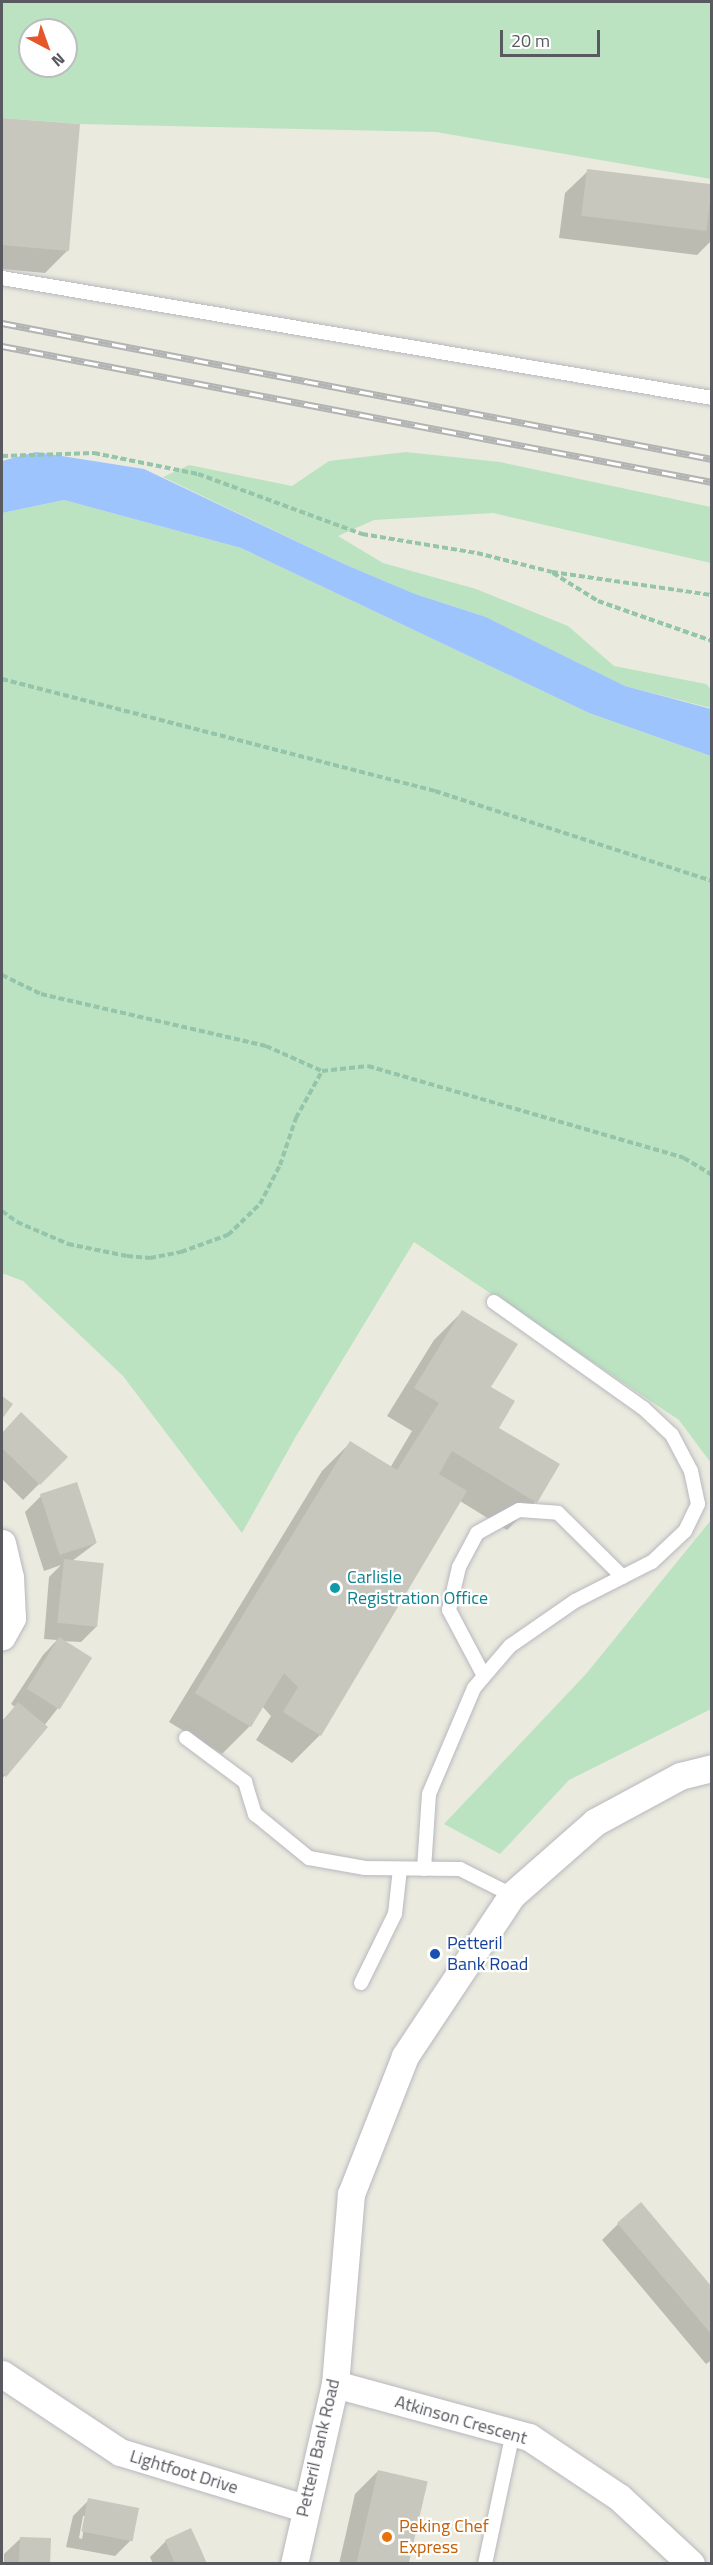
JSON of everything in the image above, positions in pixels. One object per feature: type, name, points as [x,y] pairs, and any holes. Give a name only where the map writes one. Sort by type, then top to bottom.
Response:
[{"type":"street","points":[[2,1543],[10,1577],[12,1618],[2,1636]]},
{"type":"street","name":"Petteril Bank Road","points":[[294,2564],[304,2508],[335,2384],[351,2194],[405,2056],[512,1895],[595,1822],[680,1776],[711,1768]]},
{"type":"street","name":"Lightfoot Drive","points":[[5,2384],[120,2452],[304,2508]]},
{"type":"street","name":"Atkinson Crescent","points":[[335,2384],[529,2437],[620,2497],[691,2564]]},
{"type":"lane","points":[[2,278],[711,398]]},
{"type":"lane","points":[[424,1869],[429,1794],[454,1729],[484,1676],[510,1646],[575,1601],[652,1562],[686,1531],[698,1504],[691,1471],[672,1435],[643,1408],[494,1302]]},
{"type":"lane","points":[[484,1676],[449,1610],[459,1567],[477,1533],[519,1510],[558,1513],[622,1577]]},
{"type":"lane","points":[[186,1738],[245,1782],[255,1814],[309,1858],[365,1868],[460,1869],[512,1895]]},
{"type":"lane","points":[[361,1983],[395,1914],[400,1869]]},
{"type":"lane","points":[[484,2564],[513,2432]]},
{"type":"path","points":[[2,456],[94,453],[198,474],[362,534],[477,553],[552,572],[711,595]]},
{"type":"path","points":[[552,572],[598,601],[711,641]]},
{"type":"path","points":[[2,679],[435,791],[711,881]]},
{"type":"path","points":[[2,975],[41,994],[266,1046],[322,1071],[368,1066],[684,1158],[711,1175]]},
{"type":"path","points":[[2,1211],[17,1222],[68,1244],[150,1258],[228,1235],[260,1204],[280,1165],[296,1118],[322,1071]]},
{"type":"green space","points":[[2,2],[711,2],[711,179],[436,132],[80,124],[2,118]]},
{"type":"green space","points":[[406,452],[500,462],[711,507],[711,563],[493,513],[374,520],[338,536],[383,563],[476,589],[568,626],[614,666],[706,684],[711,689],[711,708],[625,686],[486,617],[415,594],[344,564],[163,477],[189,465],[292,486],[329,461]]},
{"type":"green space","points":[[64,500],[241,548],[589,713],[711,756],[711,1463],[679,1420],[414,1242],[295,1438],[242,1533],[123,1376],[23,1281],[2,1273],[2,513]]},
{"type":"green space","points":[[711,1520],[711,1709],[569,1780],[500,1854],[444,1824],[586,1674]]},
{"type":"water","points":[[36,452],[144,469],[344,564],[415,594],[486,617],[625,686],[711,709],[711,756],[589,713],[241,548],[64,500],[2,513],[2,461]]},
{"type":"building","points":[[2,118],[80,124],[69,251],[2,245]]},
{"type":"building","points":[[587,169],[712,184],[706,231],[581,216]]},
{"type":"building","name":"Carlisle Registration Office","points":[[462,1310],[518,1344],[491,1387],[515,1401],[499,1428],[560,1464],[537,1503],[452,1451],[439,1474],[467,1491],[321,1736],[283,1712],[298,1687],[284,1673],[251,1727],[195,1693],[350,1441],[397,1470],[439,1403],[414,1388]]},
{"type":"building","points":[[2,1396],[13,1404],[2,1419]]},
{"type":"building","points":[[21,1412],[68,1457],[40,1485],[2,1448],[2,1433]]},
{"type":"building","points":[[77,1482],[97,1543],[60,1555],[40,1494]]},
{"type":"building","points":[[64,1559],[104,1563],[97,1627],[57,1623]]},
{"type":"building","points":[[59,1637],[92,1658],[60,1709],[27,1689]]},
{"type":"building","points":[[18,1702],[48,1727],[6,1777],[2,1772],[2,1722]]},
{"type":"building","points":[[641,2202],[712,2287],[712,2335],[617,2223]]},
{"type":"building","points":[[378,2470],[428,2481],[409,2564],[356,2564]]},
{"type":"building","points":[[88,2498],[139,2508],[133,2541],[82,2531]]},
{"type":"building","points":[[191,2528],[207,2564],[175,2564],[165,2540]]},
{"type":"building","points":[[20,2537],[51,2538],[50,2564],[19,2564]]},
{"type":"railway","points":[[2,323],[712,459]]},
{"type":"railway","points":[[2,346],[712,482]]},
{"type":"place","name":"Carlisle Registration Office","points":[[335,1588]]},
{"type":"place","name":"Petteril Bank Road","points":[[435,1954]]},
{"type":"place","name":"Peking Chef Express","points":[[387,2537]]}]
